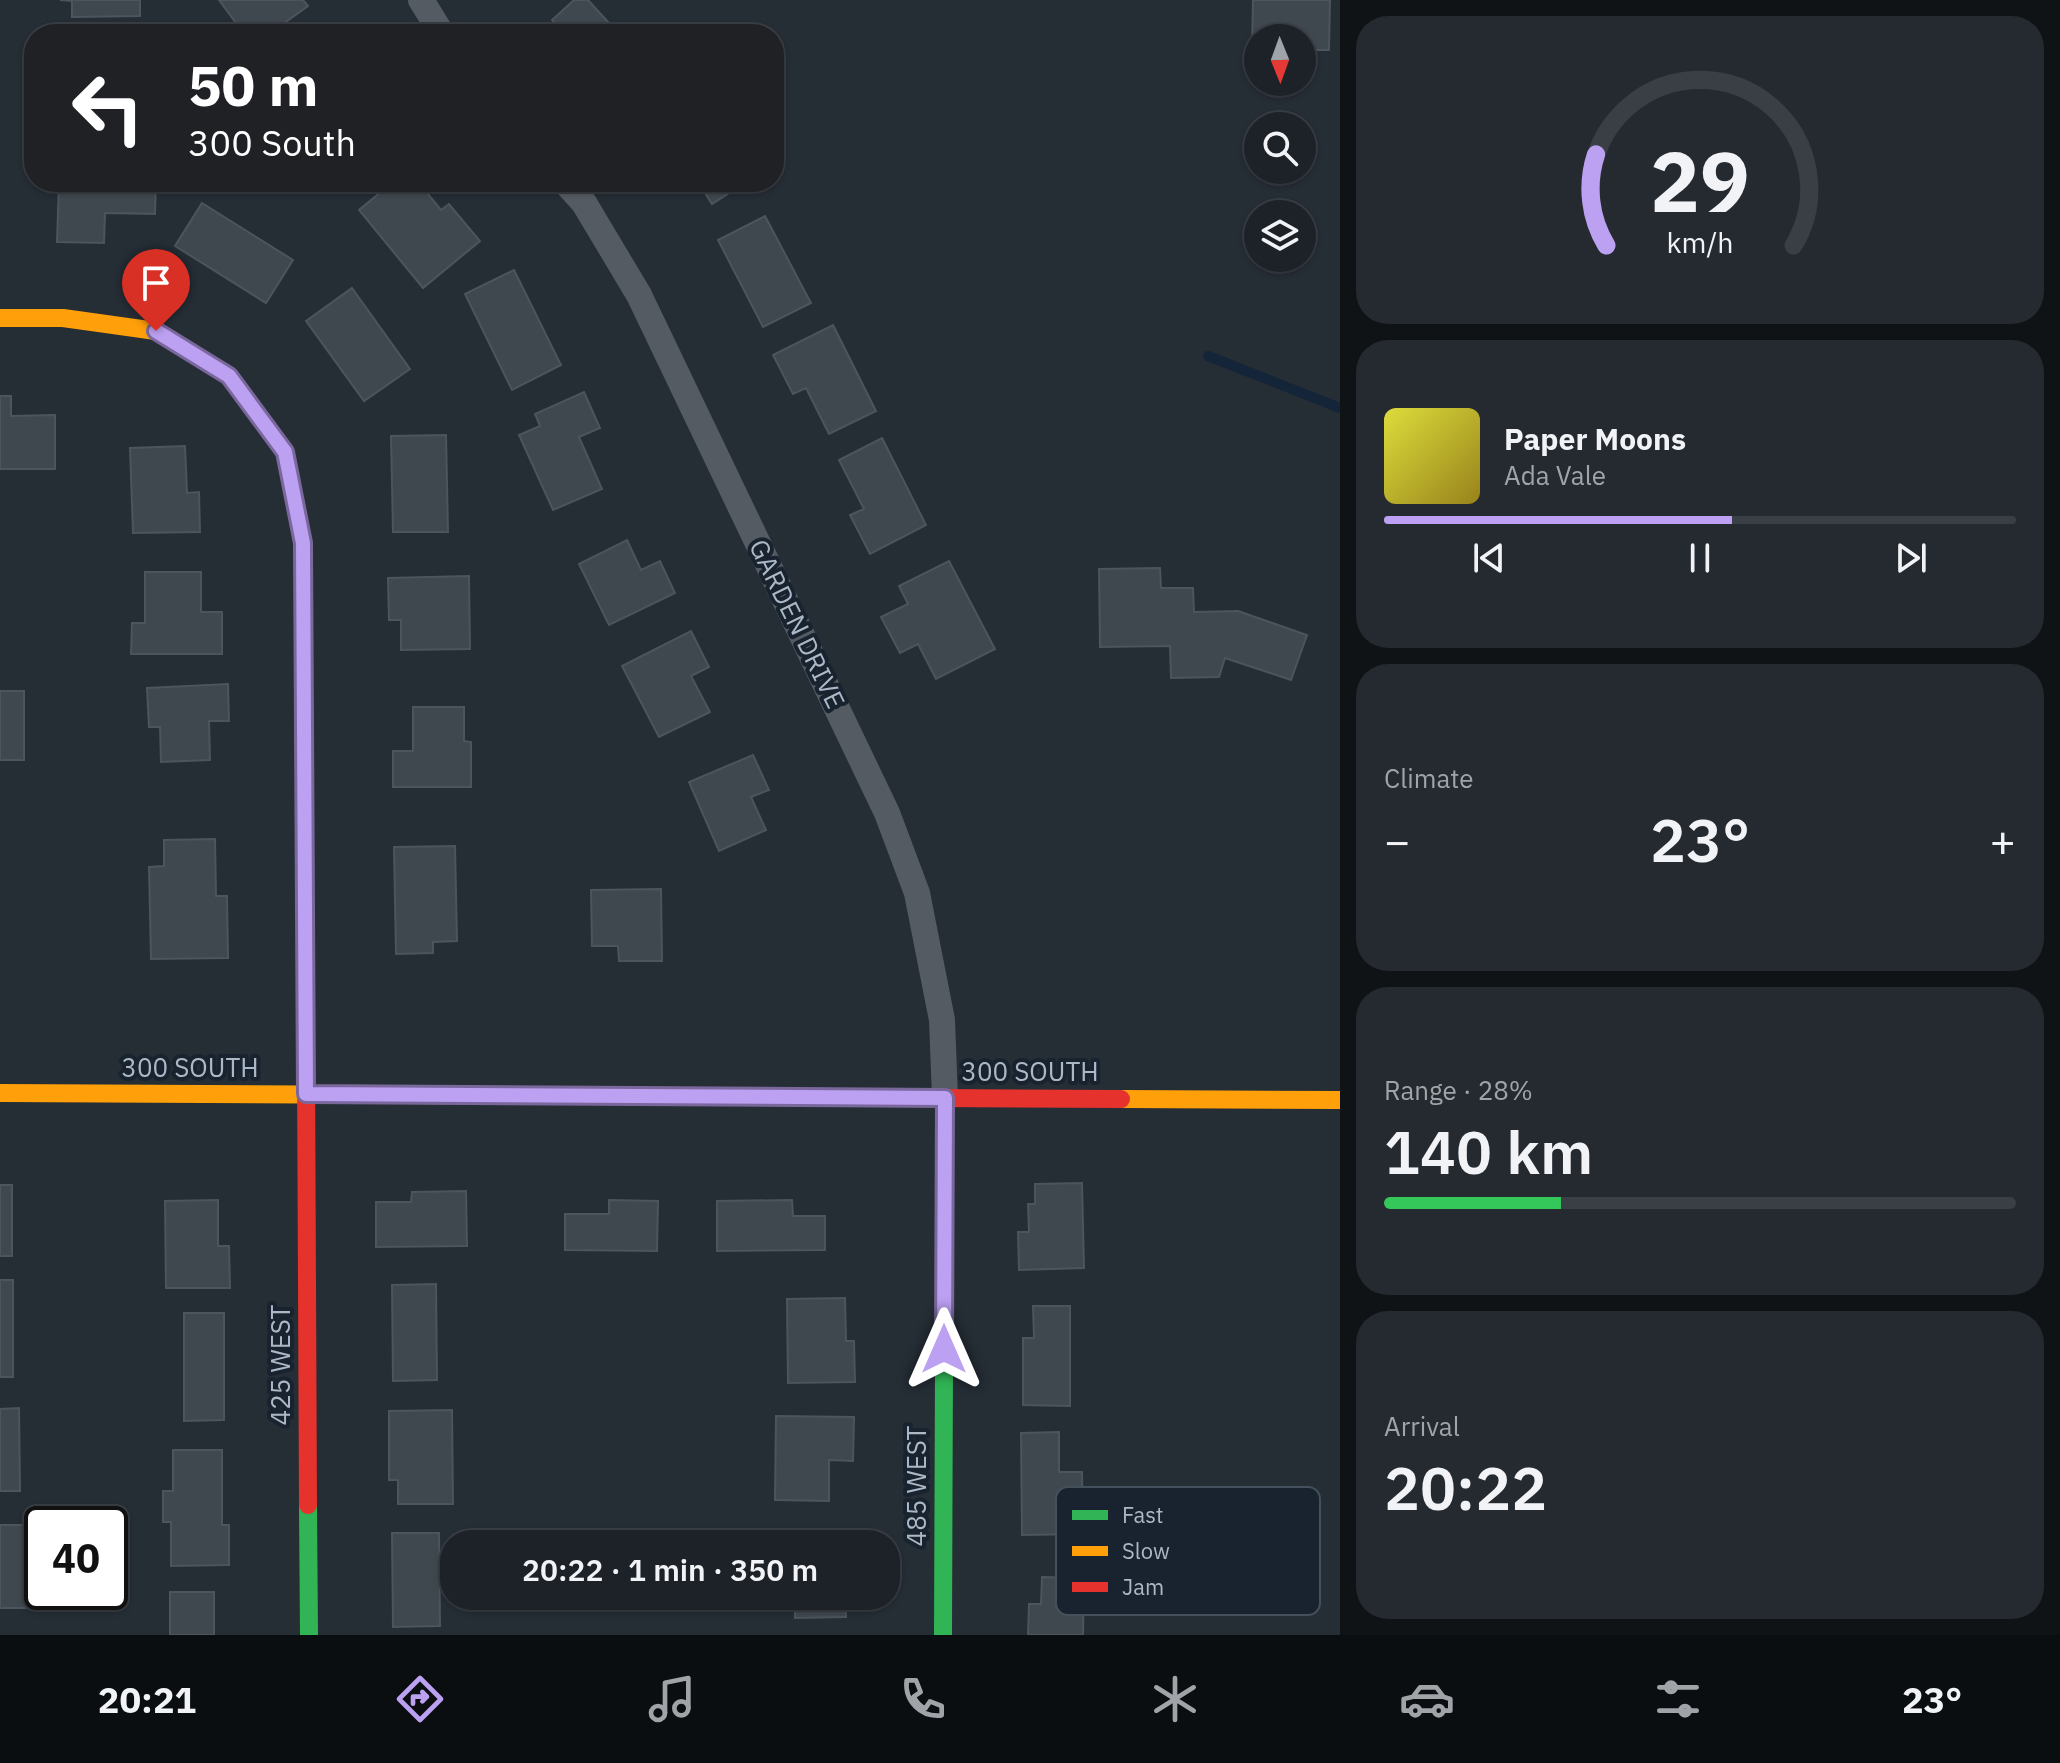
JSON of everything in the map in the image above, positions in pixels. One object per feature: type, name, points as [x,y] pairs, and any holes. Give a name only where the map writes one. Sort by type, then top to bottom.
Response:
[{"type":"street","points":[[421,0],[436,24]]},
{"type":"street","name":"GARDEN DRIVE","points":[[574,192],[584,203],[639,295],[887,813],[917,893],[942,1020],[945,1098]]},
{"type":"street","name":"425 WEST","points":[[0,318],[63,318],[156,331],[229,376],[285,452],[303,543],[309,1635]]},
{"type":"street","name":"300 SOUTH","points":[[0,1093],[1340,1100]]},
{"type":"street","name":"485 WEST","points":[[943,1635],[945,1098]]},
{"type":"building","points":[[60,0],[140,0],[140,16],[72,17],[72,1]]},
{"type":"building","points":[[219,0],[303,0],[308,6],[283,24],[237,24]]},
{"type":"building","points":[[574,0],[588,0],[610,24],[556,24],[552,20]]},
{"type":"building","points":[[1253,0],[1330,0],[1329,50],[1316,50],[1316,24],[1253,24]]},
{"type":"building","points":[[59,192],[156,192],[155,214],[105,213],[104,243],[57,242]]},
{"type":"building","points":[[381,192],[426,192],[441,210],[449,204],[480,241],[423,288],[359,210]]},
{"type":"building","points":[[704,192],[731,192],[712,204]]},
{"type":"building","points":[[202,203],[293,260],[266,303],[175,246]]},
{"type":"building","points":[[765,216],[811,303],[763,327],[718,240]]},
{"type":"building","points":[[514,270],[561,365],[512,390],[465,294]]},
{"type":"building","points":[[352,288],[410,369],[364,401],[306,321]]},
{"type":"building","points":[[833,325],[876,411],[829,434],[806,388],[793,394],[773,355]]},
{"type":"building","points":[[584,392],[600,428],[579,437],[602,489],[553,510],[519,435],[540,426],[535,414]]},
{"type":"building","points":[[0,396],[11,396],[11,416],[55,415],[55,469],[0,469]]},
{"type":"building","points":[[446,435],[448,532],[393,532],[391,436]]},
{"type":"building","points":[[882,438],[926,525],[870,554],[850,515],[864,509],[839,460]]},
{"type":"building","points":[[185,446],[187,493],[199,492],[200,532],[133,533],[130,448]]},
{"type":"building","points":[[627,540],[641,570],[660,561],[675,593],[609,625],[579,564]]},
{"type":"building","points":[[949,561],[995,649],[936,679],[918,644],[900,653],[881,617],[908,604],[899,586]]},
{"type":"building","points":[[1160,568],[1161,588],[1193,588],[1194,612],[1238,611],[1307,635],[1291,680],[1225,658],[1219,677],[1171,678],[1170,646],[1100,647],[1099,569]]},
{"type":"building","points":[[145,572],[201,572],[201,612],[222,612],[222,654],[131,654],[132,623],[145,623]]},
{"type":"building","points":[[469,576],[470,649],[401,650],[401,620],[389,620],[388,578]]},
{"type":"building","points":[[691,631],[709,667],[691,676],[710,712],[659,737],[622,666]]},
{"type":"building","points":[[228,684],[229,721],[209,721],[210,760],[161,762],[160,727],[149,727],[147,688]]},
{"type":"building","points":[[0,691],[24,691],[24,760],[0,760]]},
{"type":"building","points":[[413,707],[464,707],[464,741],[471,742],[471,787],[393,787],[393,751],[413,751]]},
{"type":"building","points":[[753,755],[769,790],[751,797],[766,830],[719,851],[689,782]]},
{"type":"building","points":[[215,839],[216,896],[227,896],[228,958],[151,959],[149,867],[164,866],[164,840]]},
{"type":"building","points":[[455,846],[457,941],[433,942],[433,953],[396,954],[394,847]]},
{"type":"building","points":[[661,889],[662,961],[619,961],[618,946],[592,946],[591,890]]},
{"type":"building","points":[[1082,1183],[1084,1268],[1019,1270],[1018,1232],[1029,1232],[1028,1204],[1035,1204],[1035,1184]]},
{"type":"building","points":[[0,1185],[12,1185],[12,1256],[0,1256]]},
{"type":"building","points":[[466,1191],[467,1246],[376,1247],[376,1202],[411,1202],[412,1192]]},
{"type":"building","points":[[218,1200],[218,1246],[229,1246],[230,1288],[166,1288],[165,1201]]},
{"type":"building","points":[[609,1200],[658,1201],[657,1251],[565,1250],[565,1214],[609,1214]]},
{"type":"building","points":[[792,1200],[793,1216],[825,1216],[825,1250],[717,1251],[717,1201]]},
{"type":"building","points":[[0,1280],[13,1280],[13,1377],[0,1377]]},
{"type":"building","points":[[436,1284],[437,1380],[393,1381],[392,1285]]},
{"type":"building","points":[[845,1298],[846,1341],[854,1341],[855,1382],[788,1383],[787,1299]]},
{"type":"building","points":[[1033,1306],[1070,1306],[1070,1406],[1023,1405],[1023,1338],[1034,1338]]},
{"type":"building","points":[[184,1313],[224,1313],[224,1420],[184,1421]]},
{"type":"building","points":[[19,1408],[20,1491],[0,1491],[0,1409]]},
{"type":"building","points":[[452,1410],[453,1504],[398,1504],[398,1480],[389,1480],[389,1411]]},
{"type":"building","points":[[776,1416],[854,1417],[853,1461],[829,1460],[829,1501],[775,1500]]},
{"type":"building","points":[[1059,1432],[1059,1472],[1082,1472],[1082,1487],[1056,1487],[1056,1534],[1022,1535],[1021,1433]]},
{"type":"building","points":[[173,1450],[222,1450],[222,1525],[229,1525],[229,1565],[171,1566],[171,1522],[163,1522],[163,1491],[173,1491]]},
{"type":"building","points":[[0,1525],[24,1525],[24,1608],[0,1608]]},
{"type":"building","points":[[392,1533],[439,1533],[440,1626],[393,1627]]},
{"type":"building","points":[[1042,1577],[1056,1577],[1056,1615],[1083,1615],[1083,1635],[1028,1635],[1029,1604],[1041,1604]]},
{"type":"building","points":[[170,1592],[214,1592],[214,1635],[170,1635]]},
{"type":"building","points":[[795,1610],[846,1610],[846,1617],[795,1618]]},
{"type":"waterway","points":[[1208,356],[1340,408]]},
{"type":"traffic: fast","points":[[304,760],[306,1062]]},
{"type":"traffic: fast","points":[[943,1635],[945,1098]]},
{"type":"traffic: fast","points":[[308,1505],[309,1635]]},
{"type":"traffic: slow","points":[[0,318],[63,318],[156,331],[229,376],[285,452],[303,543],[304,760]]},
{"type":"traffic: slow","points":[[0,1093],[613,1096]]},
{"type":"traffic: slow","points":[[1121,1099],[1340,1100]]},
{"type":"traffic: jam","points":[[306,1062],[308,1505]]},
{"type":"traffic: jam","points":[[613,1096],[1121,1099]]},
{"type":"route","points":[[156,331],[229,376],[285,452],[303,543],[306,1094],[945,1098],[944,1349]]}]
